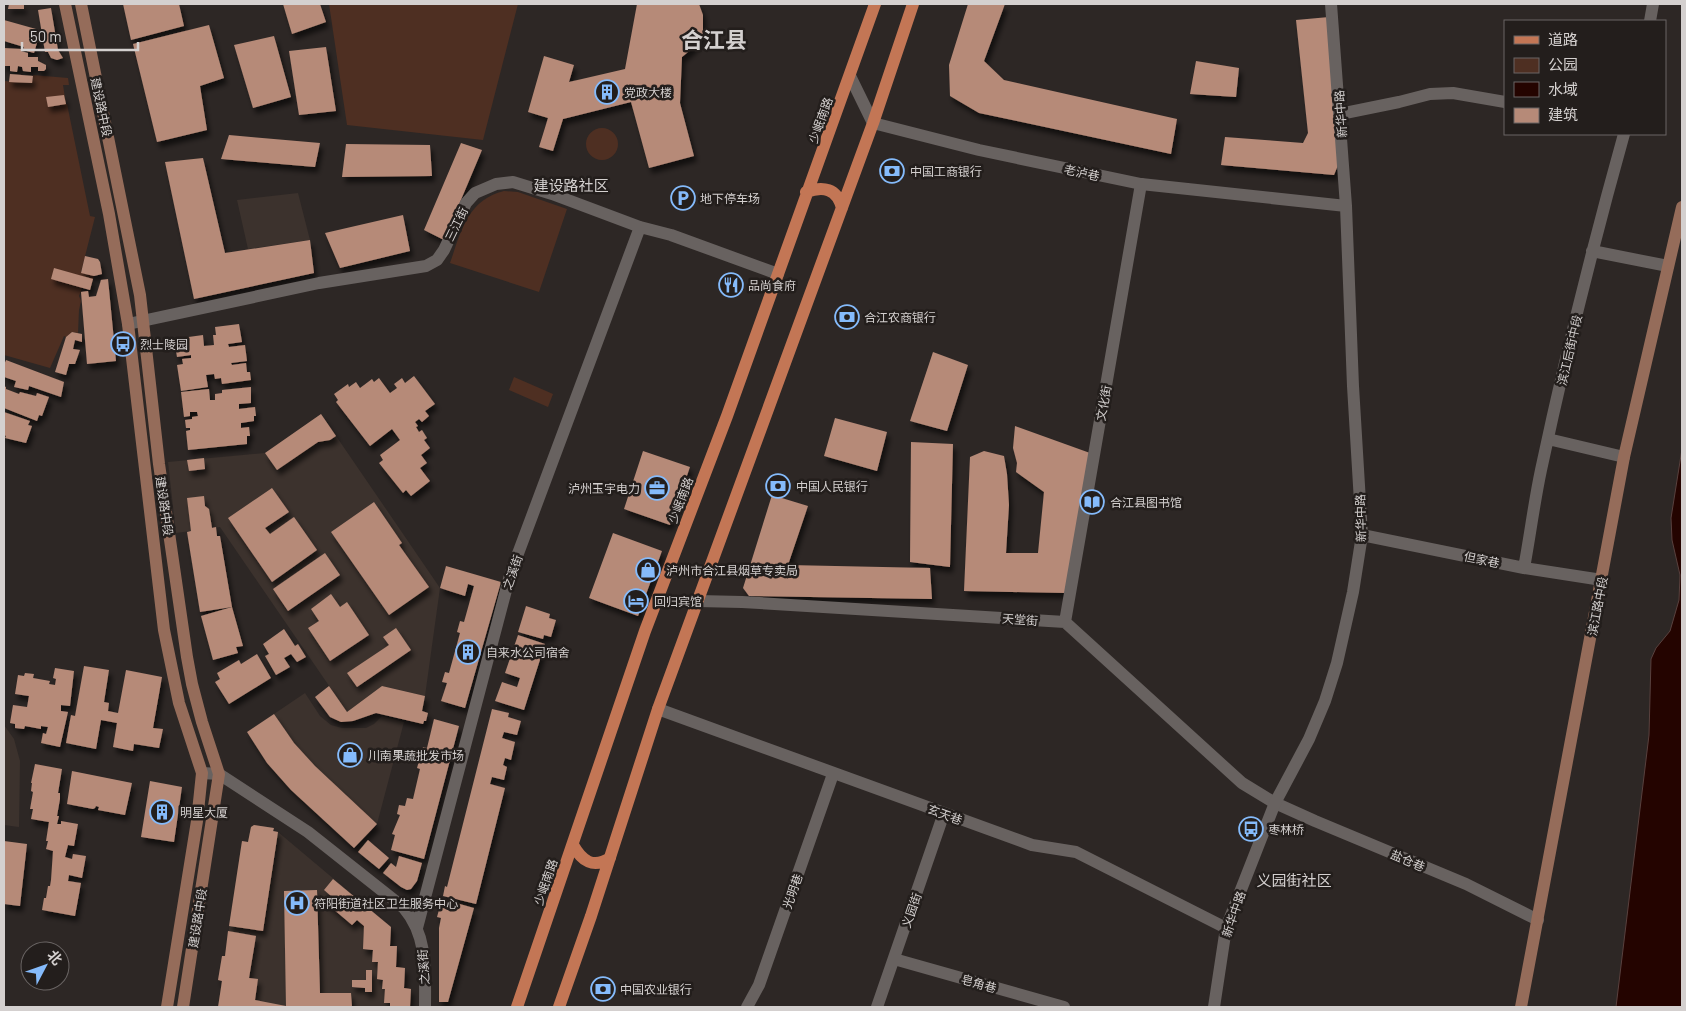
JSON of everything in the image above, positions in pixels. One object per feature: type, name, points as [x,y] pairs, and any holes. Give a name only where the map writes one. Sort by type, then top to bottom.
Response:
[{"type":"main road","name":"建设路中段","points":[[65,4],[109,214],[128,324],[164,630],[179,702],[202,773],[197,821],[167,1007]]},
{"type":"main road","name":"建设路中段","points":[[81,4],[140,295],[159,464],[187,657],[202,722],[219,774],[183,1007]]},
{"type":"main road","name":"少岷南路","points":[[517,1007],[645,631],[723,426],[875,4]]},
{"type":"main road","points":[[559,1007],[658,709],[842,208],[913,4]]},
{"type":"main road","points":[[806,192],[821,188],[828,190],[840,200],[842,208]]},
{"type":"main road","name":"滨江路中段","points":[[1521,1007],[1624,457],[1682,207]]},
{"type":"main road","points":[[572,845],[578,854],[589,862],[597,864],[610,858]]},
{"type":"street","name":"新华中路","points":[[1214,1007],[1226,928],[1276,803],[1309,739],[1325,701],[1337,664],[1353,592],[1362,535],[1352,386],[1346,206],[1331,4]]},
{"type":"street","points":[[1650,20],[1653,4]]},
{"type":"street","points":[[850,76],[872,123]]},
{"type":"street","points":[[1340,114],[1430,94],[1453,93],[1504,102]]},
{"type":"street","name":"老泸巷","points":[[872,123],[979,150],[1141,184],[1346,206]]},
{"type":"street","name":"滨江后街中段","points":[[1524,568],[1548,439],[1592,251],[1624,135]]},
{"type":"street","name":"三江街","points":[[128,324],[319,283],[426,266],[437,260],[444,250],[466,202],[475,193],[496,184],[514,182],[640,227],[671,235],[778,274]]},
{"type":"street","name":"文化街","points":[[1065,622],[1141,184]]},
{"type":"street","name":"之溪街","points":[[417,928],[510,575],[640,227]]},
{"type":"street","points":[[1592,251],[1668,266]]},
{"type":"street","points":[[1548,439],[1624,457]]},
{"type":"street","name":"但家巷","points":[[1362,535],[1524,568],[1602,580]]},
{"type":"street","name":"天堂街","points":[[698,601],[742,602],[1065,622]]},
{"type":"street","points":[[1065,622],[1242,783],[1276,803]]},
{"type":"street","name":"玄天巷","points":[[658,709],[1032,845],[1076,852],[1226,928]]},
{"type":"street","name":"之溪街","points":[[202,773],[219,774],[308,832],[404,908],[412,917],[417,928],[424,956],[425,1007]]},
{"type":"street","name":"光明巷","points":[[747,1007],[759,986],[833,774]]},
{"type":"street","name":"盐仓巷","points":[[1276,803],[1466,884],[1538,920]]},
{"type":"street","name":"义园街","points":[[877,1007],[944,813]]},
{"type":"street","name":"皂角巷","points":[[894,959],[1064,1007]]},
{"type":"shaded area","points":[[298,193],[310,240],[248,249],[237,200]]},
{"type":"shaded area","points":[[321,414],[440,588],[425,696],[382,686],[347,712],[220,527],[176,533],[168,462],[265,453]]},
{"type":"shaded area","name":"川南果蔬批发市场","points":[[305,693],[320,716],[331,725],[342,728],[366,728],[374,724],[382,716],[404,722],[377,824],[315,766],[294,743],[274,714]]},
{"type":"shaded area","points":[[4,725],[14,739],[20,761],[19,827],[4,825]]},
{"type":"shaded area","name":"符阳街道社区卫生服务中心","points":[[254,825],[274,828],[274,831],[278,832],[391,927],[390,946],[397,946],[396,967],[405,968],[404,988],[411,989],[410,1007],[218,1007],[222,981],[218,980],[222,956],[225,956],[242,841],[248,842],[251,827]]},
{"type":"green space","points":[[329,4],[518,4],[483,140],[347,125]]},
{"type":"green space","points":[[33,75],[68,78],[69,85],[63,85],[66,104],[90,216],[95,217],[81,272],[94,276],[90,290],[82,288],[79,296],[81,301],[78,333],[72,332],[66,337],[64,336],[50,368],[4,355],[4,81],[32,83]]},
{"type":"green space","points":[[602,128],[608,129],[613,133],[617,138],[617,150],[613,155],[608,159],[602,160],[596,159],[591,155],[587,150],[586,144],[587,138],[591,133],[596,129]]},
{"type":"green space","points":[[504,191],[518,192],[567,209],[539,292],[450,263],[467,219],[482,202],[492,195]]},
{"type":"green space","points":[[514,377],[553,394],[548,407],[509,390]]},
{"type":"water","points":[[1682,449],[1682,1007],[1616,1007],[1649,735],[1651,659],[1656,648],[1670,631],[1679,600],[1680,575],[1672,540],[1671,518]]},
{"type":"building","points":[[9,4],[24,4],[24,9],[8,9]]},
{"type":"building","points":[[123,4],[179,4],[184,26],[131,40]]},
{"type":"building","points":[[283,4],[320,4],[326,22],[292,34]]},
{"type":"building","name":"党政大楼","points":[[637,4],[699,4],[703,15],[703,33],[693,48],[682,57],[680,103],[694,156],[649,168],[631,102],[563,119],[553,151],[539,147],[548,118],[528,112],[544,56],[574,65],[569,82],[625,69]]},
{"type":"building","points":[[968,4],[1005,4],[984,61],[1004,80],[1177,119],[1171,154],[979,113],[950,96],[949,65]]},
{"type":"building","points":[[51,8],[58,50],[63,58],[57,60],[51,58],[48,52],[45,52],[38,10]]},
{"type":"building","points":[[1329,17],[1341,158],[1334,175],[1221,165],[1225,137],[1303,143],[1308,133],[1296,20]]},
{"type":"building","points":[[4,20],[36,29],[39,36],[34,53],[23,50],[24,47],[4,41]]},
{"type":"building","points":[[209,25],[224,78],[200,86],[207,130],[157,142],[133,44]]},
{"type":"building","points":[[274,36],[291,97],[253,108],[234,45]]},
{"type":"building","points":[[326,47],[336,111],[299,115],[289,51]]},
{"type":"building","points":[[4,48],[21,49],[21,51],[28,53],[28,57],[38,57],[38,61],[46,65],[46,69],[38,71],[38,67],[31,67],[31,72],[23,71],[22,67],[18,66],[17,72],[10,71],[10,66],[4,66]]},
{"type":"building","points":[[1196,61],[1239,68],[1236,97],[1190,94]]},
{"type":"building","points":[[10,74],[33,76],[32,83],[9,82]]},
{"type":"building","points":[[64,95],[66,104],[48,107],[46,97]]},
{"type":"building","points":[[229,135],[320,143],[315,167],[221,159]]},
{"type":"building","points":[[461,143],[482,150],[444,240],[424,230]]},
{"type":"building","points":[[346,144],[430,145],[432,176],[342,177]]},
{"type":"building","points":[[203,158],[225,253],[310,240],[314,273],[194,299],[165,162]]},
{"type":"building","points":[[403,215],[410,251],[340,268],[325,233]]},
{"type":"building","points":[[85,256],[98,259],[102,274],[94,276],[81,273]]},
{"type":"building","points":[[54,268],[93,279],[90,290],[51,279]]},
{"type":"building","points":[[108,279],[116,361],[87,364],[81,292],[88,291],[89,297],[96,296],[101,280]]},
{"type":"building","points":[[239,324],[242,342],[228,344],[229,347],[245,345],[247,361],[231,363],[232,365],[246,363],[247,372],[250,372],[251,380],[222,384],[221,378],[215,379],[214,374],[206,375],[208,387],[181,391],[177,365],[183,364],[182,359],[191,358],[191,355],[177,357],[174,339],[203,335],[204,346],[214,345],[213,335],[216,335],[215,327]]},
{"type":"building","points":[[72,332],[82,334],[82,342],[75,340],[73,349],[80,350],[75,364],[69,364],[66,375],[55,372],[66,337]]},
{"type":"building","points":[[933,352],[968,365],[947,431],[910,421]]},
{"type":"building","points":[[6,360],[64,382],[61,397],[29,386],[28,390],[14,387],[16,381],[4,377]]},
{"type":"building","points":[[414,376],[435,404],[425,411],[429,416],[422,422],[419,419],[415,422],[419,432],[422,430],[427,438],[424,440],[430,448],[421,455],[427,463],[420,468],[430,481],[411,496],[406,490],[403,493],[379,463],[383,460],[380,455],[400,440],[392,429],[370,446],[336,402],[338,400],[334,394],[348,384],[349,387],[356,382],[360,388],[372,379],[374,382],[379,378],[390,393],[397,388],[394,384],[402,378],[405,383]]},
{"type":"building","points":[[4,386],[6,389],[19,394],[20,392],[36,396],[37,393],[49,397],[42,416],[39,415],[37,421],[4,408]]},
{"type":"building","points":[[251,387],[251,403],[239,404],[239,409],[255,407],[256,416],[254,416],[254,421],[241,423],[241,428],[249,427],[250,436],[247,436],[247,444],[188,450],[186,431],[190,430],[190,428],[186,428],[185,420],[198,416],[197,412],[190,412],[190,416],[184,417],[181,392],[209,389],[210,400],[215,400],[215,394],[222,393],[222,390]]},
{"type":"building","points":[[4,412],[30,421],[28,425],[32,426],[26,443],[5,438]]},
{"type":"building","points":[[321,414],[336,436],[330,440],[318,442],[277,470],[265,453]]},
{"type":"building","points":[[835,418],[887,432],[877,471],[824,456]]},
{"type":"building","points":[[1015,426],[1090,453],[1066,593],[964,591],[970,457],[984,451],[1004,456],[1009,505],[1006,553],[1038,553],[1044,492],[1016,472],[1017,463],[1013,448]]},
{"type":"building","points":[[911,442],[953,444],[950,567],[910,562]]},
{"type":"building","name":"泸州玉宇电力","points":[[643,451],[690,467],[670,525],[624,509]]},
{"type":"building","points":[[204,458],[205,469],[189,471],[187,460]]},
{"type":"building","points":[[272,488],[289,512],[265,528],[270,534],[294,517],[317,550],[272,582],[228,518]]},
{"type":"building","points":[[772,495],[808,506],[788,565],[930,568],[932,599],[749,596],[743,588]]},
{"type":"building","points":[[204,496],[205,506],[209,509],[212,528],[216,527],[217,536],[220,536],[232,607],[200,612],[187,532],[191,531],[187,498]]},
{"type":"building","points":[[374,502],[402,543],[399,545],[429,587],[389,615],[331,532]]},
{"type":"building","points":[[613,533],[662,551],[638,616],[589,598]]},
{"type":"building","points":[[325,553],[340,575],[288,611],[273,589]]},
{"type":"building","name":"自来水公司宿舍","points":[[446,566],[501,582],[465,708],[441,701],[447,683],[442,682],[445,672],[449,673],[460,633],[457,632],[460,621],[464,622],[474,586],[468,584],[465,596],[440,588]]},
{"type":"building","points":[[331,594],[340,607],[347,602],[369,635],[330,661],[308,628],[319,621],[311,609]]},
{"type":"building","points":[[526,606],[550,614],[549,618],[556,620],[551,637],[544,635],[543,639],[518,632]]},
{"type":"building","points":[[232,607],[243,646],[236,647],[238,653],[213,660],[201,616]]},
{"type":"building","points":[[396,628],[411,650],[357,687],[347,673],[389,645],[383,637]]},
{"type":"building","points":[[284,629],[295,646],[298,644],[306,657],[297,662],[291,654],[284,658],[290,667],[276,675],[265,656],[269,654],[263,644]]},
{"type":"building","points":[[518,635],[545,644],[524,710],[495,701],[502,682],[517,687],[520,678],[505,673]]},
{"type":"building","points":[[257,654],[271,678],[229,704],[215,682],[220,679],[217,673],[239,660],[241,664]]},
{"type":"building","points":[[84,666],[109,670],[104,702],[109,703],[108,711],[118,713],[126,670],[162,677],[153,728],[163,729],[159,748],[134,744],[133,751],[113,747],[117,723],[101,720],[96,749],[66,743],[71,715],[75,716]]},
{"type":"building","points":[[55,668],[74,671],[70,706],[61,705],[61,711],[68,712],[60,747],[41,743],[43,733],[46,734],[48,727],[41,726],[41,729],[25,726],[24,729],[15,728],[15,724],[10,723],[13,705],[27,707],[29,696],[15,694],[18,675],[24,676],[25,673],[34,674],[33,678],[50,681],[49,684],[55,685],[56,679],[53,678]]},
{"type":"building","points":[[329,686],[347,712],[382,686],[425,696],[422,711],[428,713],[426,721],[423,724],[376,713],[353,721],[341,722],[330,717],[315,697]]},
{"type":"building","points":[[492,709],[509,713],[508,717],[521,721],[517,735],[504,732],[502,738],[515,742],[511,760],[505,758],[503,765],[507,767],[504,780],[492,777],[490,784],[505,788],[476,904],[443,896],[445,886],[447,887]]},
{"type":"building","points":[[274,714],[294,743],[315,766],[377,824],[354,848],[291,790],[267,763],[247,732]]},
{"type":"building","points":[[434,719],[459,726],[424,859],[391,850],[395,835],[392,834],[400,815],[397,814],[399,805],[405,806],[407,798],[413,799],[420,769],[417,768],[423,747],[427,748]]},
{"type":"building","points":[[35,764],[62,769],[58,793],[60,793],[60,799],[57,824],[61,824],[61,821],[78,824],[74,846],[68,845],[65,857],[72,859],[73,854],[86,856],[82,878],[69,875],[68,881],[81,883],[75,916],[42,910],[48,886],[50,886],[53,851],[46,849],[49,822],[31,819],[33,809],[30,809],[33,792],[31,791],[31,783]]},
{"type":"building","points":[[72,771],[132,783],[125,815],[98,810],[99,807],[96,806],[93,809],[67,804]]},
{"type":"building","name":"明星大厦","points":[[150,781],[182,787],[174,842],[141,837]]},
{"type":"building","points":[[254,825],[274,828],[273,831],[278,832],[263,931],[229,926],[242,841],[248,842],[251,827]]},
{"type":"building","points":[[368,840],[389,858],[379,869],[358,852]]},
{"type":"building","points":[[4,841],[27,844],[20,906],[4,904]]},
{"type":"building","points":[[399,856],[422,863],[417,881],[411,889],[407,890],[401,887],[383,873],[391,863],[396,867]]},
{"type":"building","points":[[333,879],[391,927],[390,946],[397,946],[396,967],[405,968],[404,988],[411,989],[410,1007],[390,1007],[390,1003],[384,1003],[385,989],[382,989],[383,980],[377,979],[378,962],[372,962],[373,950],[363,949],[364,926],[357,920],[352,925],[326,903],[331,896],[324,890]]},
{"type":"building","points":[[317,890],[320,993],[351,993],[352,1007],[218,1007],[222,981],[218,980],[222,956],[225,956],[228,931],[256,936],[249,978],[258,979],[255,1000],[286,1006],[284,891]]},
{"type":"building","points":[[442,899],[474,908],[448,1002],[439,1002],[439,928],[441,918],[437,917]]},
{"type":"building","points":[[366,970],[372,970],[372,992],[365,992],[365,988],[352,987],[352,980],[366,980]]},
{"type":"place","name":"党政大楼","points":[[607,92]]},
{"type":"place","name":"中国工商银行","points":[[892,171]]},
{"type":"place","name":"地下停车场","points":[[683,198]]},
{"type":"place","name":"品尚食府","points":[[731,285]]},
{"type":"place","name":"合江农商银行","points":[[847,317]]},
{"type":"place","name":"烈士陵园","points":[[123,344]]},
{"type":"place","name":"中国人民银行","points":[[778,486]]},
{"type":"place","name":"泸州玉宇电力","points":[[657,488]]},
{"type":"place","name":"合江县图书馆","points":[[1092,502]]},
{"type":"place","name":"泸州市合江县烟草专卖局","points":[[648,570]]},
{"type":"place","name":"回归宾馆","points":[[636,601]]},
{"type":"place","name":"自来水公司宿舍","points":[[468,652]]},
{"type":"place","name":"川南果蔬批发市场","points":[[350,755]]},
{"type":"place","name":"明星大厦","points":[[162,812]]},
{"type":"place","name":"枣林桥","points":[[1251,829]]},
{"type":"place","name":"符阳街道社区卫生服务中心","points":[[297,903]]},
{"type":"place","name":"中国农业银行","points":[[603,989]]},
{"type":"district","name":"合江县","points":[[714,39]]},
{"type":"district","name":"建设路社区","points":[[571,185]]},
{"type":"district","name":"义园街社区","points":[[1294,880]]}]
